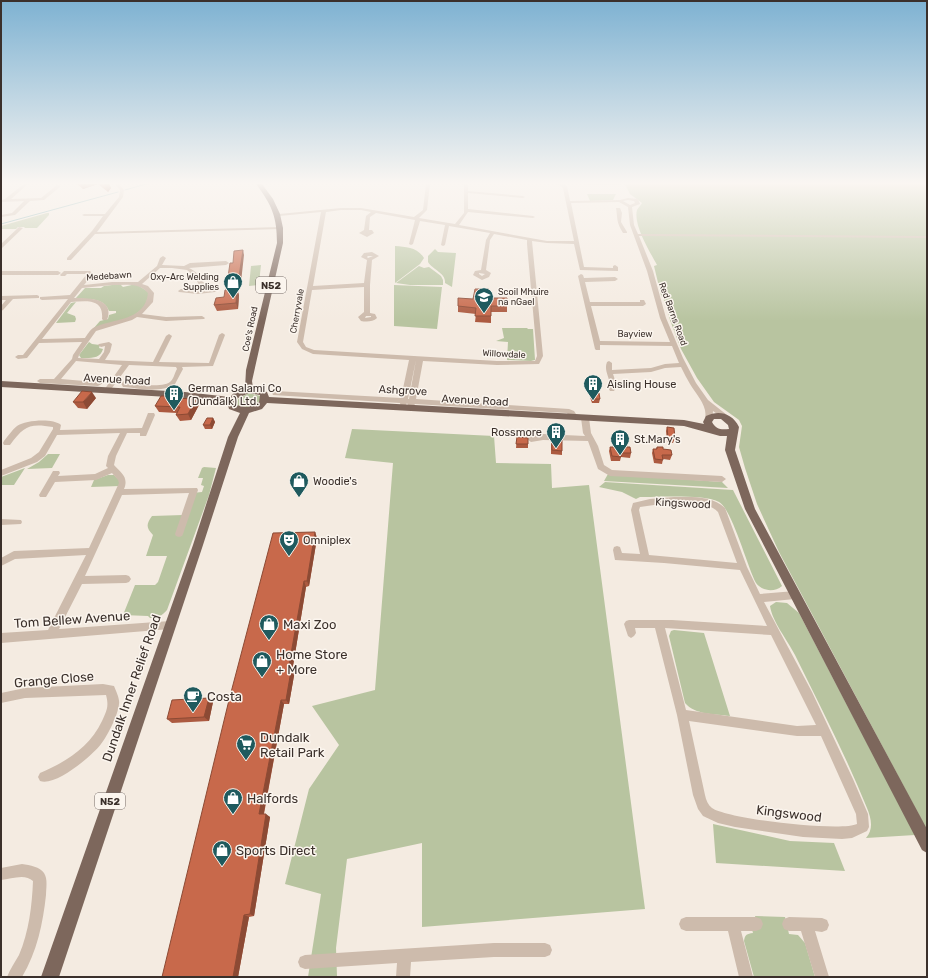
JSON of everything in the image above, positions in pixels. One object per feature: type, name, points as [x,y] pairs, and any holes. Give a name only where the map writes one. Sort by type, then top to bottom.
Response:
[{"type":"main road","name":"Coe's Road","points":[[249,390],[249,375],[264,308],[274,275],[281,230]]},
{"type":"main road","name":"Avenue Road","points":[[1,384],[107,390],[232,400]]},
{"type":"main road","points":[[249,390],[261,392],[265,397],[259,406],[245,411],[240,411],[232,407],[232,400],[237,394],[249,390]]},
{"type":"main road","name":"Avenue Road","points":[[264,400],[407,405],[584,418],[684,423],[724,433],[732,432]]},
{"type":"main road","name":"Dundalk Inner Relief Road","points":[[50,977],[198,545],[233,437],[245,411]]},
{"type":"main road","name":"Avenue Road","points":[[684,423],[708,419],[715,416],[724,417]]},
{"type":"main road","points":[[724,417],[734,424],[730,450]]},
{"type":"main road","points":[[708,419],[708,425],[715,431],[730,450],[750,509],[927,846]]},
{"type":"street","points":[[1,247],[19,230]]},
{"type":"street","points":[[69,259],[94,232],[100,234],[232,230]]},
{"type":"street","name":"Cherryvale","points":[[321,230],[300,342],[304,348],[313,352],[321,353],[417,359]]},
{"type":"street","points":[[411,244],[414,230]]},
{"type":"street","points":[[443,245],[444,230]]},
{"type":"street","points":[[478,230],[547,242],[577,243]]},
{"type":"street","points":[[574,230],[582,269],[616,270],[615,267]]},
{"type":"street","name":"Red Barns Road","points":[[634,230],[650,271],[657,302],[683,365],[705,401],[710,413],[708,419]]},
{"type":"street","points":[[484,271],[488,240],[492,232]]},
{"type":"street","points":[[636,235],[927,237]]},
{"type":"street","name":"Willowdale","points":[[417,359],[537,363],[539,360],[537,316],[528,244],[530,239]]},
{"type":"street","name":"Medebawn","points":[[140,283],[159,267],[162,258]]},
{"type":"street","points":[[367,314],[367,285],[370,259]]},
{"type":"street","points":[[159,267],[186,267],[190,265],[226,264]]},
{"type":"street","points":[[186,267],[200,280],[201,283],[198,292]]},
{"type":"street","name":"Medebawn","points":[[1,273],[90,273],[39,341],[25,357],[18,357]]},
{"type":"street","name":"Bayview","points":[[615,280],[582,277],[597,346],[674,344]]},
{"type":"street","name":"Medebawn","points":[[56,381],[75,359],[76,355],[94,330],[119,323],[138,315],[147,307],[152,299],[151,292],[140,283],[120,283],[80,287]]},
{"type":"street","points":[[310,288],[367,285]]},
{"type":"street","points":[[181,291],[198,292],[215,290]]},
{"type":"street","points":[[1,298],[40,297],[95,302],[105,308],[108,315]]},
{"type":"street","points":[[1,309],[11,298]]},
{"type":"street","points":[[588,304],[643,305]]},
{"type":"street","points":[[138,315],[166,319],[202,318]]},
{"type":"street","points":[[75,359],[127,364],[205,366],[212,363],[222,335]]},
{"type":"street","points":[[155,364],[170,336]]},
{"type":"street","points":[[39,341],[87,340]]},
{"type":"street","points":[[100,362],[107,352],[109,344],[101,345]]},
{"type":"street","points":[[407,405],[417,359]]},
{"type":"street","points":[[107,390],[127,364]]},
{"type":"street","points":[[609,364],[609,372],[613,382],[612,389]]},
{"type":"street","points":[[124,383],[126,385],[136,386],[167,386],[174,381],[180,369],[178,365]]},
{"type":"street","points":[[609,372],[651,370],[659,369],[665,366],[683,365]]},
{"type":"street","points":[[40,381],[98,384],[102,379]]},
{"type":"street","name":"Ashgrove","points":[[275,393],[407,405]]},
{"type":"street","name":"Red Barns Road","points":[[705,401],[724,417]]},
{"type":"street","points":[[55,433],[125,430],[144,432],[151,415]]},
{"type":"street","points":[[584,418],[587,433],[601,467],[605,471],[610,473],[722,480]]},
{"type":"street","points":[[1,473],[34,460],[42,454],[55,433],[57,426],[53,424],[24,425],[14,433],[7,443]]},
{"type":"street","points":[[51,634],[79,580],[123,483],[122,479],[110,466],[112,456],[125,430]]},
{"type":"street","points":[[531,439],[536,437],[590,439]]},
{"type":"street","points":[[42,495],[54,476],[96,477],[113,469]]},
{"type":"street","points":[[119,492],[194,490],[179,534]]},
{"type":"street","name":"Kingswood","points":[[646,558],[635,510],[636,505],[640,502],[708,502],[718,505],[722,510],[756,598],[775,631],[824,730],[862,814],[863,827],[852,833],[805,832],[727,819],[709,813],[703,807],[699,794],[682,715],[659,625]]},
{"type":"street","points":[[1,522],[18,522]]},
{"type":"street","points":[[617,550],[618,557],[743,566]]},
{"type":"street","points":[[1,562],[14,555],[92,551]]},
{"type":"street","points":[[79,580],[126,579]]},
{"type":"street","points":[[756,598],[796,595]]},
{"type":"street","points":[[631,633],[629,624],[775,631]]},
{"type":"street","name":"Tom Bellew Avenue","points":[[1,638],[170,625]]},
{"type":"street","name":"Grange Close","points":[[1,698],[25,693],[103,689],[110,690],[114,703],[107,722],[97,740],[87,750],[63,768],[51,776],[44,777]]},
{"type":"street","points":[[682,715],[797,731],[824,730]]},
{"type":"street","points":[[1,874],[30,870],[36,873],[40,878],[40,893],[36,914],[23,963],[14,977]]},
{"type":"street","points":[[686,924],[756,924]]},
{"type":"street","points":[[733,924],[746,977]]},
{"type":"street","points":[[789,924],[822,925]]},
{"type":"street","points":[[806,925],[822,977]]},
{"type":"street","points":[[305,962],[494,950],[545,950]]},
{"type":"street","points":[[403,977],[406,955]]},
{"type":"green space","points":[[639,230],[927,230],[927,830],[779,552],[757,504],[745,468],[739,447],[742,426],[739,420],[714,402],[697,378],[681,349],[670,320],[666,304],[661,295],[654,266],[657,265]]},
{"type":"green space","points":[[395,246],[407,247],[415,250],[424,258],[420,264],[395,283]]},
{"type":"green space","points":[[435,249],[438,252],[456,253],[452,287],[445,283],[445,280],[441,274],[428,262],[428,256]]},
{"type":"green space","points":[[261,265],[259,283],[257,285],[249,286],[251,266]]},
{"type":"green space","points":[[419,266],[424,268],[429,267],[441,276],[443,285],[410,285],[396,283]]},
{"type":"green space","points":[[120,284],[123,287],[136,284],[150,293],[144,308],[129,319],[93,329],[100,321],[108,319],[109,315],[116,313],[116,311],[109,311],[107,306],[99,301],[90,299],[75,299],[85,288],[101,288],[104,286]]},
{"type":"green space","points":[[394,285],[442,287],[437,329],[394,326]]},
{"type":"green space","points":[[76,302],[67,313],[75,316],[75,322],[56,323],[71,303]]},
{"type":"green space","points":[[502,328],[533,329],[535,360],[507,360],[508,342],[496,341],[504,338]]},
{"type":"green space","points":[[89,342],[100,345],[99,348],[103,349],[102,352],[100,355],[95,357],[81,358],[79,355]]},
{"type":"green space","points":[[249,393],[260,396],[258,403],[251,407],[239,407],[236,403],[239,398]]},
{"type":"green space","points":[[352,429],[494,436],[496,463],[551,464],[552,488],[589,485],[645,909],[422,927],[422,843],[347,859],[336,948],[337,976],[342,977],[308,977],[321,894],[285,884],[309,789],[339,745],[312,706],[375,690],[393,463],[345,458]]},
{"type":"green space","points":[[48,454],[60,454],[52,468],[27,469],[39,462]]},
{"type":"green space","points":[[25,468],[14,485],[1,485],[1,477]]},
{"type":"green space","points":[[202,468],[216,468],[209,495],[167,610],[161,615],[153,618],[148,616],[123,615],[135,585],[155,585],[158,582],[167,556],[146,556],[153,535],[148,528],[149,521],[152,516],[183,515],[192,493],[202,492],[204,486],[201,485],[203,478],[198,478]]},
{"type":"green space","points":[[608,474],[722,482],[728,488],[604,481]]},
{"type":"green space","points":[[108,475],[114,475],[120,481],[120,486],[91,487],[94,480]]},
{"type":"green space","points":[[605,482],[733,490],[782,586],[775,590],[768,590],[761,588],[756,583],[729,515],[719,502],[713,499],[669,496],[640,497],[636,499],[622,492],[599,487]]},
{"type":"green space","points":[[776,602],[787,603],[799,613],[915,835],[866,838],[869,835],[871,827],[871,820],[867,808],[823,712],[795,655],[771,612],[770,606]]},
{"type":"green space","points":[[671,631],[704,633],[730,716],[700,712],[689,707],[685,703],[669,636]]},
{"type":"green space","points":[[713,824],[790,841],[834,843],[845,871],[716,863]]},
{"type":"green space","points":[[755,916],[785,917],[789,934],[798,935],[805,943],[815,977],[754,977],[744,941],[747,935],[753,933],[751,926],[758,926]]},
{"type":"building","points":[[243,250],[239,276],[228,277],[230,263],[233,263],[234,251]]},
{"type":"building","points":[[237,289],[236,303],[214,305],[216,298],[224,297],[225,290]]},
{"type":"building","points":[[475,289],[489,289],[489,296],[493,298],[507,298],[507,306],[491,306],[491,316],[475,316],[476,308],[458,306],[458,298],[473,299]]},
{"type":"building","points":[[82,391],[92,392],[83,402],[73,402]]},
{"type":"building","points":[[591,393],[599,393],[600,399],[592,399]]},
{"type":"building","points":[[161,396],[196,399],[188,414],[176,415],[180,407],[155,406]]},
{"type":"building","points":[[207,418],[213,418],[210,425],[203,425]]},
{"type":"building","points":[[667,427],[674,428],[675,438],[668,438]]},
{"type":"building","points":[[517,437],[528,438],[528,444],[516,444]]},
{"type":"building","points":[[552,438],[562,439],[562,451],[552,450]]},
{"type":"building","points":[[610,447],[630,447],[631,453],[621,453],[621,457],[612,456]]},
{"type":"building","points":[[657,447],[663,447],[663,449],[671,450],[672,455],[662,455],[663,460],[655,459],[653,449],[657,449]]},
{"type":"building","name":"Dundalk Retail Park","points":[[315,532],[307,581],[304,581],[289,665],[292,665],[286,700],[281,700],[259,814],[266,814],[250,914],[244,915],[233,977],[162,977],[229,700],[273,533]]},
{"type":"building","name":"Costa","points":[[209,698],[204,717],[167,719],[172,700]]},
{"type":"place","name":"Oxy-Arc Welding Supplies","points":[[233,299]]},
{"type":"place","name":"Scoil Mhuire na nGael","points":[[484,314]]},
{"type":"place","name":"Aisling House","points":[[593,401]]},
{"type":"place","name":"German Salami Co (Dundalk) Ltd.","points":[[174,411]]},
{"type":"place","name":"Rossmore","points":[[556,449]]},
{"type":"place","name":"St.Mary's","points":[[620,456]]},
{"type":"place","name":"Woodie's","points":[[299,498]]},
{"type":"place","name":"Omniplex","points":[[289,557]]},
{"type":"place","name":"Maxi Zoo","points":[[269,641]]},
{"type":"place","name":"Home Store + More","points":[[262,678]]},
{"type":"place","name":"Costa","points":[[193,713]]},
{"type":"place","name":"Dundalk Retail Park","points":[[246,761]]},
{"type":"place","name":"Halfords","points":[[233,815]]},
{"type":"place","name":"Sports Direct","points":[[222,867]]}]
